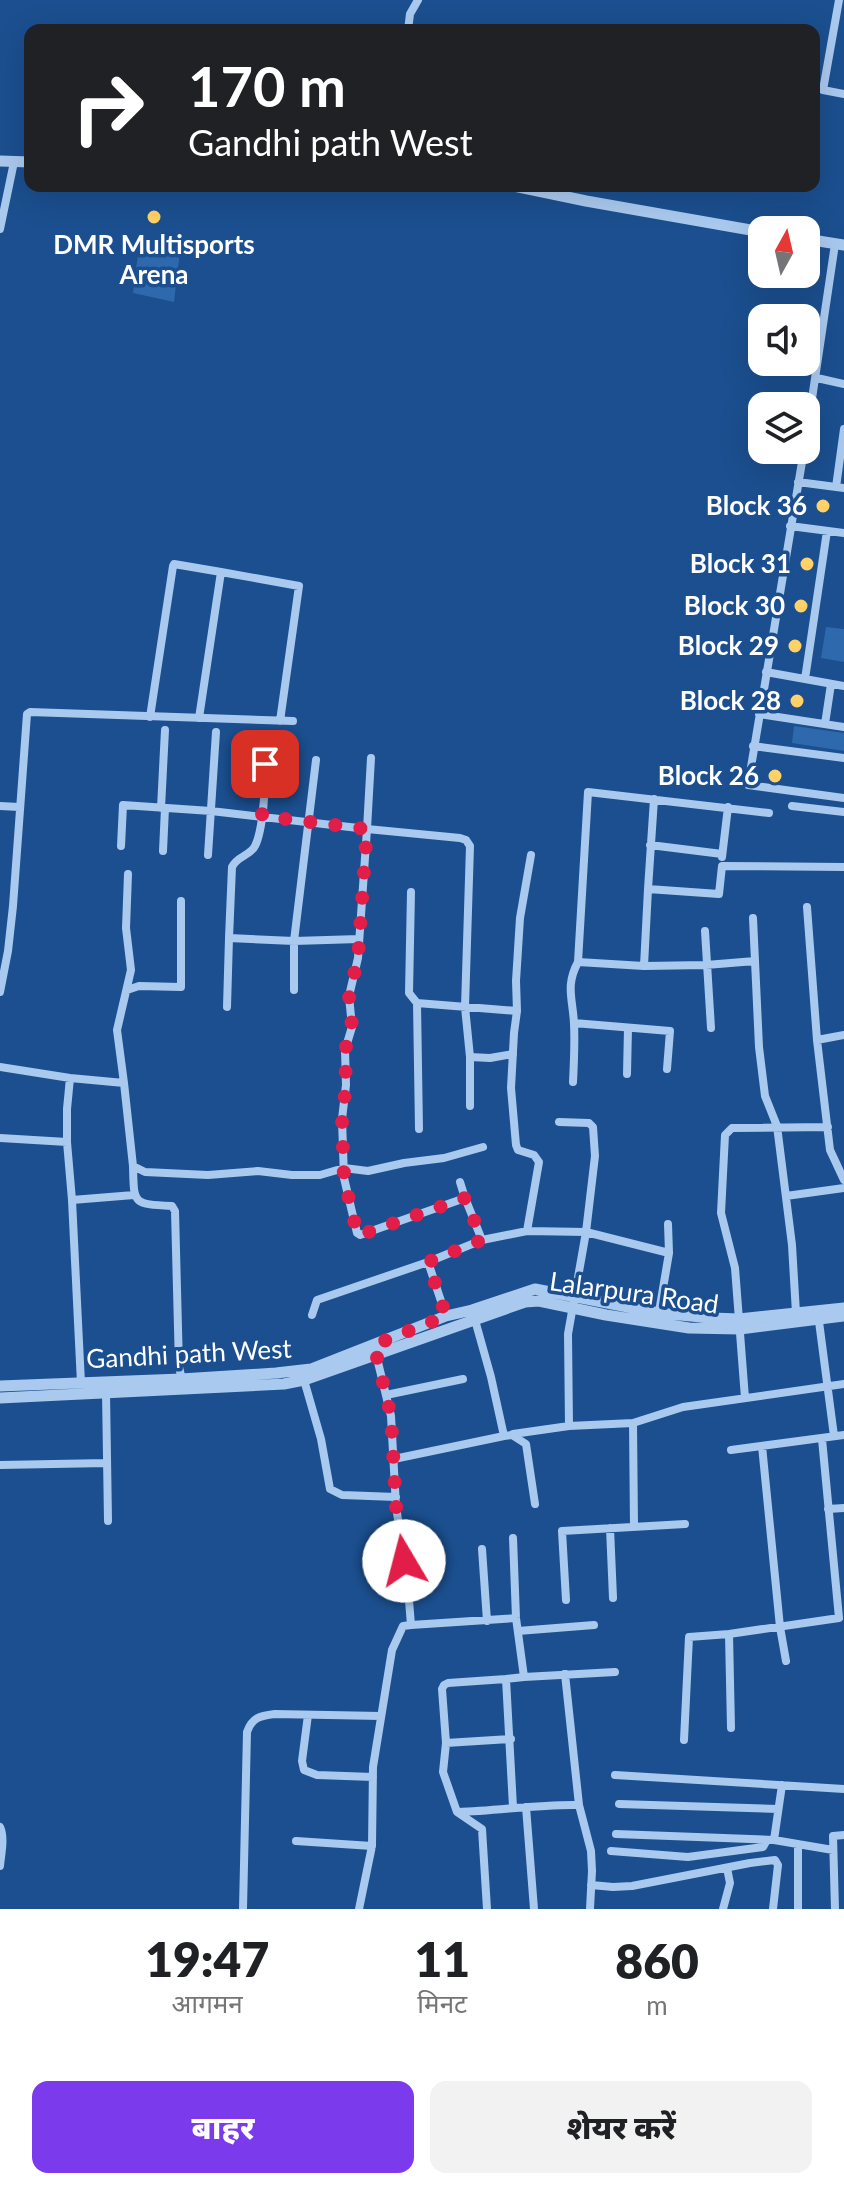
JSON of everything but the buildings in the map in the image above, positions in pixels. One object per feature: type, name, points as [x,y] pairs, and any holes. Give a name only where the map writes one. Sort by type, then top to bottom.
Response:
[{"type":"street","points":[[409,24],[410,14],[418,0]]},
{"type":"street","points":[[839,0],[823,90],[844,94]]},
{"type":"street","points":[[0,161],[24,162]]},
{"type":"street","points":[[0,229],[14,162]]},
{"type":"street","points":[[546,192],[748,229]]},
{"type":"street","points":[[814,392],[816,366],[841,242],[820,240]]},
{"type":"street","points":[[817,378],[844,382]]},
{"type":"street","points":[[798,482],[840,488],[844,429]]},
{"type":"street","points":[[801,464],[748,785],[844,798]]},
{"type":"street","points":[[790,526],[844,533]]},
{"type":"street","points":[[805,679],[827,531]]},
{"type":"street","points":[[150,717],[174,564],[299,586],[280,721]]},
{"type":"street","points":[[199,718],[221,572]]},
{"type":"street","points":[[766,672],[844,686]]},
{"type":"street","points":[[825,724],[831,684]]},
{"type":"street","points":[[0,992],[13,906],[27,714],[293,721]]},
{"type":"street","points":[[759,714],[844,727]]},
{"type":"street","points":[[163,851],[165,730]]},
{"type":"street","points":[[208,855],[216,732]]},
{"type":"street","points":[[227,1007],[232,867],[237,859],[255,846],[262,816],[267,738]]},
{"type":"street","points":[[753,746],[844,758]]},
{"type":"street","points":[[371,758],[358,958],[349,996],[352,1027],[345,1050],[346,1085],[342,1119],[348,1204],[360,1235],[465,1198]]},
{"type":"street","points":[[294,990],[294,941],[316,760]]},
{"type":"street","points":[[573,1082],[575,1050],[570,985],[578,962],[588,792],[769,813]]},
{"type":"street","points":[[644,966],[654,799]]},
{"type":"street","points":[[121,846],[123,805],[309,821],[460,838],[469,843],[465,1007],[470,1057],[470,1106]]},
{"type":"street","points":[[0,806],[19,807]]},
{"type":"street","points":[[792,806],[844,812]]},
{"type":"street","points":[[648,889],[719,894],[728,807]]},
{"type":"street","points":[[650,845],[722,854]]},
{"type":"street","points":[[527,1231],[539,1162],[534,1155],[518,1150],[516,1145],[511,1088],[520,918],[531,855]]},
{"type":"street","points":[[722,866],[844,867]]},
{"type":"street","points":[[128,874],[126,928],[131,970],[117,1030],[134,1195],[144,1204],[172,1206],[175,1211],[179,1367],[183,1384]]},
{"type":"street","points":[[411,892],[408,977],[409,993],[417,1003],[419,1129]]},
{"type":"street","points":[[127,990],[139,986],[181,987],[181,901]]},
{"type":"street","points":[[807,907],[817,1040],[830,1150],[844,1180]]},
{"type":"street","points":[[753,918],[756,1017],[765,1096],[777,1126],[792,1245],[796,1313]]},
{"type":"street","points":[[705,931],[711,1028]]},
{"type":"street","points":[[229,938],[294,941],[359,939]]},
{"type":"street","points":[[578,962],[644,966],[755,961]]},
{"type":"street","points":[[417,1003],[517,1011]]},
{"type":"street","points":[[574,1023],[670,1031],[667,1069]]},
{"type":"street","points":[[627,1074],[628,1028]]},
{"type":"street","points":[[817,1040],[844,1035]]},
{"type":"street","points":[[470,1057],[513,1054]]},
{"type":"street","points":[[0,1067],[124,1083]]},
{"type":"street","points":[[70,1078],[67,1142],[81,1383]]},
{"type":"street","points":[[559,1122],[589,1123],[593,1127],[594,1167],[568,1334],[569,1426]]},
{"type":"street","points":[[745,1398],[735,1268],[721,1213],[725,1135],[732,1128],[828,1127]]},
{"type":"street","points":[[0,1138],[67,1142]]},
{"type":"street","points":[[133,1166],[145,1172],[208,1175],[258,1171],[320,1175],[344,1168],[368,1171],[444,1158],[483,1147]]},
{"type":"street","points":[[460,1182],[482,1240]]},
{"type":"street","points":[[786,1196],[844,1188]]},
{"type":"street","points":[[72,1200],[134,1195]]},
{"type":"street","points":[[658,1318],[669,1253],[668,1224]]},
{"type":"street","points":[[312,1315],[317,1300],[482,1240],[527,1231],[586,1232],[669,1253]]},
{"type":"street","points":[[428,1262],[446,1316]]},
{"type":"street","name":"Gandhi path West","points":[[0,1386],[183,1384],[311,1369],[375,1350],[446,1316],[535,1289],[574,1301],[658,1318],[740,1324],[796,1313],[818,1315],[844,1308]]},
{"type":"street","name":"Lalarpura Road","points":[[0,1398],[106,1393],[183,1384],[284,1384],[304,1380],[375,1350],[525,1302],[574,1301]]},
{"type":"street","points":[[818,1315],[834,1436]]},
{"type":"street","name":"Lalarpura Road","points":[[740,1324],[818,1315],[844,1316]]},
{"type":"street","points":[[475,1320],[508,1435],[526,1444],[535,1504]]},
{"type":"street","points":[[375,1350],[391,1416],[396,1497],[411,1625]]},
{"type":"street","points":[[386,1395],[463,1379]]},
{"type":"street","points":[[304,1380],[321,1439],[330,1489],[342,1495],[396,1497]]},
{"type":"street","points":[[394,1459],[508,1435],[569,1426],[633,1423],[683,1407],[844,1384]]},
{"type":"street","points":[[106,1393],[108,1521]]},
{"type":"street","points":[[633,1423],[634,1526]]},
{"type":"street","points":[[731,1450],[844,1435]]},
{"type":"street","points":[[684,1740],[689,1637],[839,1618],[841,1610],[822,1439]]},
{"type":"street","points":[[762,1446],[786,1661]]},
{"type":"street","points":[[0,1465],[107,1463]]},
{"type":"street","points":[[828,1509],[844,1508]]},
{"type":"street","points":[[566,1600],[562,1531],[685,1524]]},
{"type":"street","points":[[610,1528],[613,1598]]},
{"type":"street","points":[[513,1538],[516,1618],[524,1677]]},
{"type":"street","points":[[482,1549],[487,1621]]},
{"type":"street","points":[[359,1909],[372,1846],[373,1777],[381,1716],[392,1650],[403,1626],[516,1618]]},
{"type":"street","points":[[518,1631],[594,1625]]},
{"type":"street","points":[[729,1634],[731,1728]]},
{"type":"street","points":[[487,1909],[482,1829],[457,1812],[443,1772],[446,1743],[442,1705],[444,1685],[615,1672]]},
{"type":"street","points":[[565,1674],[579,1805],[591,1851],[590,1909]]},
{"type":"street","points":[[506,1679],[513,1807]]},
{"type":"street","points":[[243,1909],[247,1732],[250,1723],[259,1716],[275,1714],[381,1716]]},
{"type":"street","points":[[308,1715],[304,1770],[317,1775],[373,1777]]},
{"type":"street","points":[[446,1743],[511,1739]]},
{"type":"street","points":[[615,1775],[844,1789]]},
{"type":"street","points":[[611,1851],[688,1857],[763,1847],[771,1840],[782,1785]]},
{"type":"street","points":[[457,1812],[548,1804],[579,1805]]},
{"type":"street","points":[[619,1804],[778,1809]]},
{"type":"street","points":[[526,1807],[534,1909]]},
{"type":"street","points":[[0,1827],[3,1841],[0,1866]]},
{"type":"street","points":[[616,1834],[771,1840],[833,1850]]},
{"type":"street","points":[[835,1909],[833,1836],[844,1835]]},
{"type":"street","points":[[296,1841],[372,1846]]},
{"type":"street","points":[[798,1844],[798,1909]]},
{"type":"street","points":[[591,1885],[632,1886],[771,1860],[778,1862],[773,1909]]},
{"type":"street","points":[[723,1909],[730,1883],[727,1868]]},
{"type":"shaded area","points":[[139,247],[180,251],[174,302],[133,293]]},
{"type":"shaded area","points":[[826,627],[844,629],[844,662],[821,658]]},
{"type":"shaded area","points":[[794,726],[844,733],[844,751],[792,743]]},
{"type":"place","name":"DMR Multisports Arena","points":[[154,217]]},
{"type":"place","name":"Block 36","points":[[823,506]]},
{"type":"place","name":"Block 31","points":[[807,564]]},
{"type":"place","name":"Block 30","points":[[801,606]]},
{"type":"place","name":"Block 29","points":[[795,646]]},
{"type":"place","name":"Block 28","points":[[797,701]]},
{"type":"place","name":"Block 26","points":[[775,776]]},
{"type":"route","points":[[265,764],[262,816],[367,829],[358,958],[349,996],[352,1027],[345,1050],[346,1085],[342,1119],[344,1178],[357,1233],[360,1235],[465,1198],[482,1240],[428,1262],[446,1316],[374,1345],[391,1416],[396,1506],[404,1561]]}]
